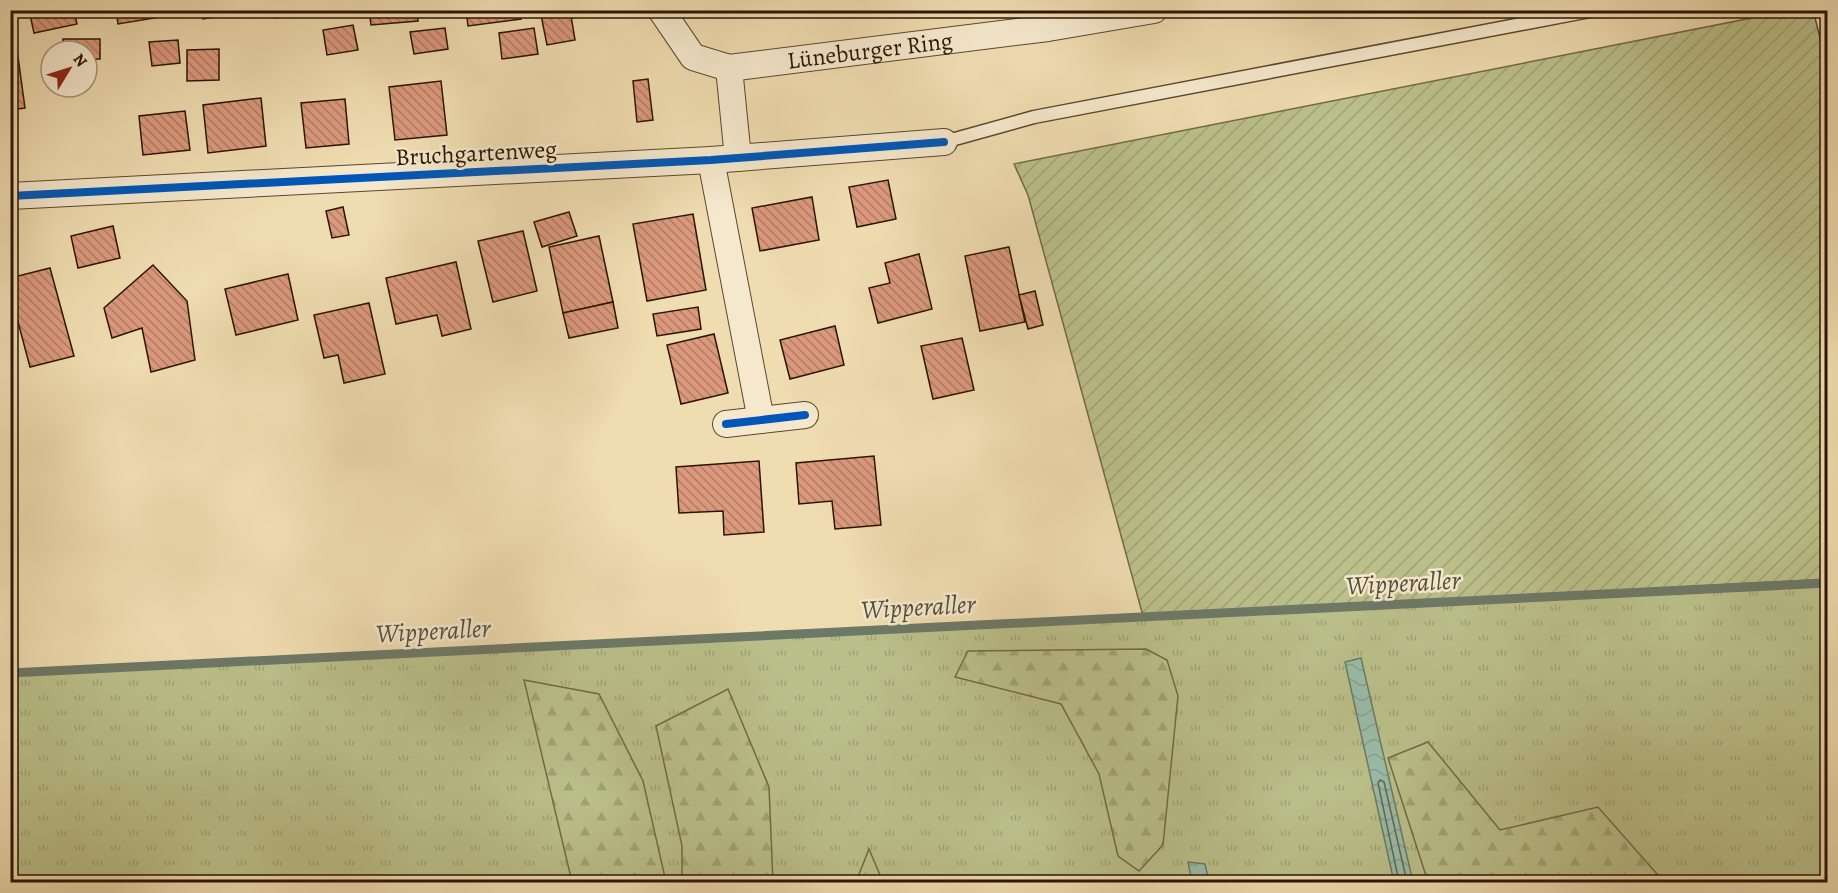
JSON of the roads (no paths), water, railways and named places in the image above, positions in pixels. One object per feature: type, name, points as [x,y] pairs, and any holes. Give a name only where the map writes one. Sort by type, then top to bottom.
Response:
[{"type":"street","name":"Lüneburger Ring","points":[[661,10],[693,57],[729,68],[1048,28],[1154,10]]},
{"type":"street","points":[[729,68],[738,158]]},
{"type":"street","name":"Bruchgartenweg","points":[[10,196],[711,160],[944,142]]},
{"type":"street","points":[[711,160],[761,420]]},
{"type":"street","points":[[726,424],[805,415]]},
{"type":"lane","points":[[944,142],[1034,117],[1594,10]]},
{"type":"lane","points":[[1820,10],[1827,42]]},
{"type":"water","points":[[1361,658],[1413,882],[1394,882],[1345,662]]},
{"type":"water","points":[[1188,862],[1205,864],[1209,882],[1192,882]]},
{"type":"waterway","name":"Wipperaller","points":[[10,673],[1828,583]]}]
